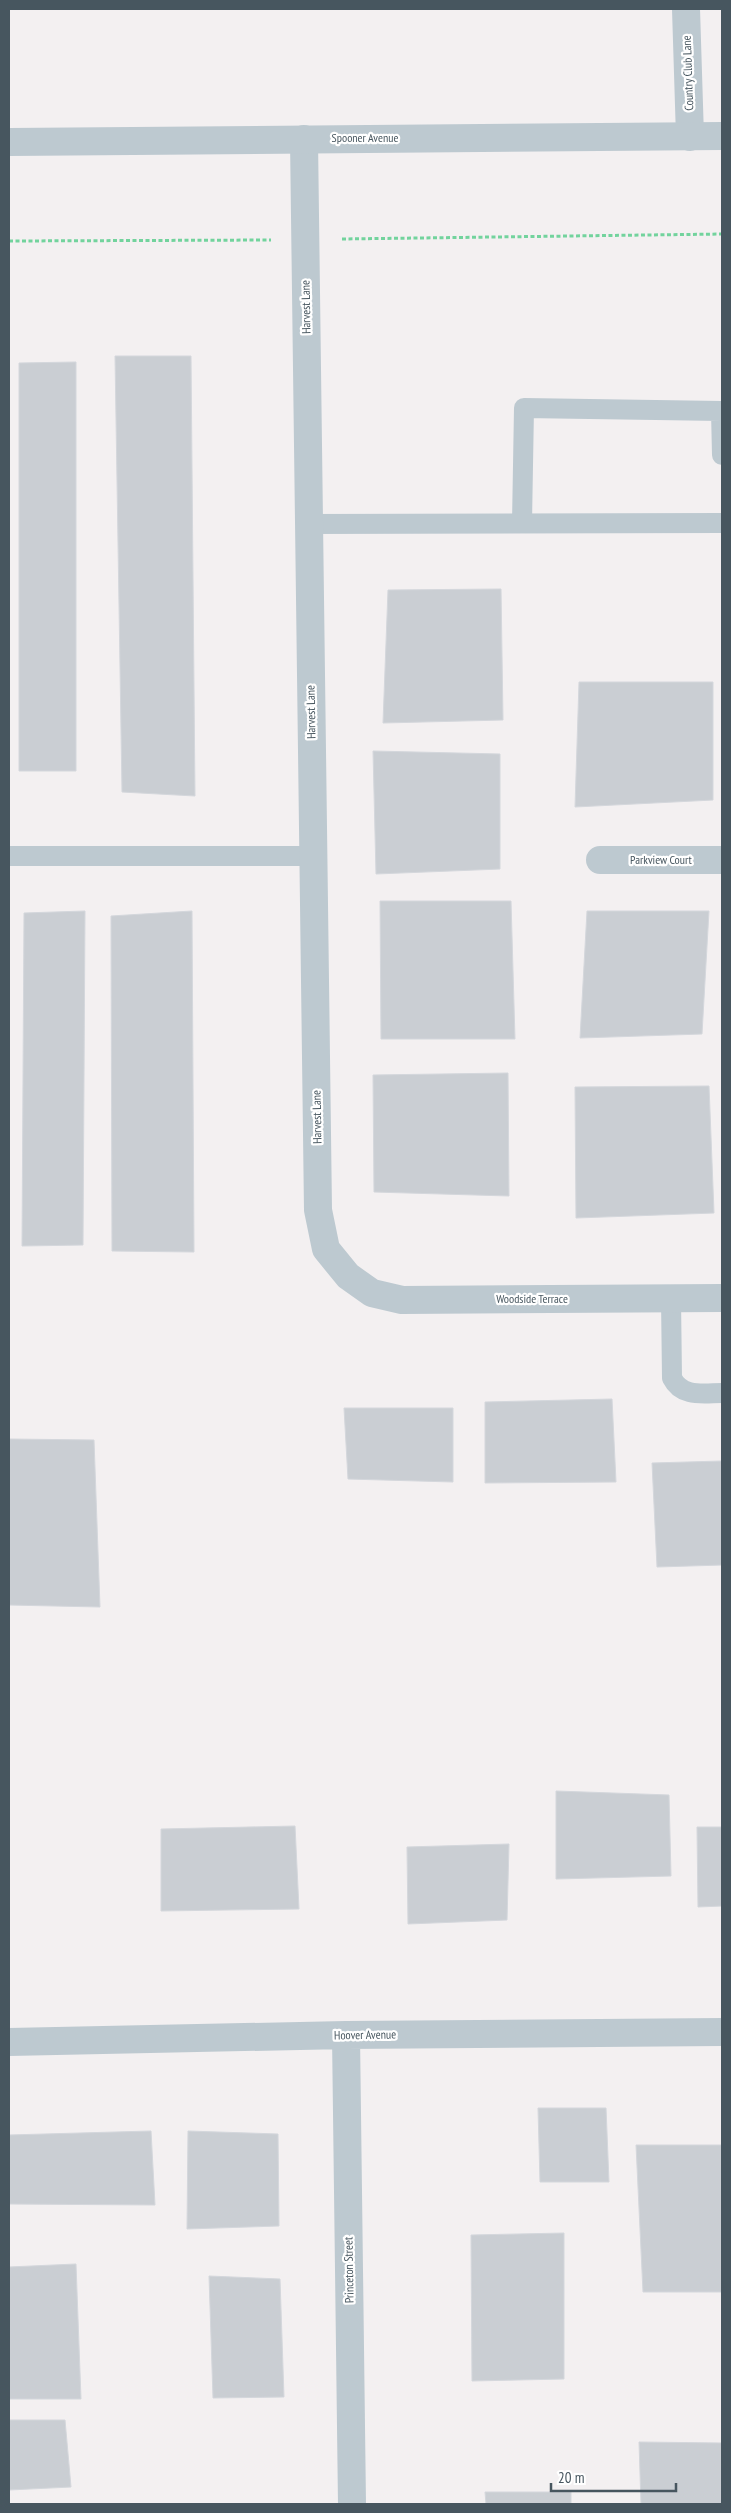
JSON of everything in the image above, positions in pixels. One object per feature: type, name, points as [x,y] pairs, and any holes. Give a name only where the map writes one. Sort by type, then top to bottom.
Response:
[{"type":"street","name":"Country Club Lane","points":[[686,9],[690,137]]},
{"type":"street","name":"Spooner Avenue","points":[[9,142],[722,136]]},
{"type":"street","name":"Harvest Lane","points":[[304,139],[318,1210],[326,1249],[348,1276]]},
{"type":"street","name":"Parkview Court","points":[[600,860],[722,860]]},
{"type":"street","name":"Woodside Terrace","points":[[348,1276],[372,1293],[402,1300],[722,1298]]},
{"type":"street","name":"Hoover Avenue","points":[[9,2042],[346,2035],[722,2032]]},
{"type":"street","name":"Princeton Street","points":[[346,2035],[352,2504]]},
{"type":"lane","points":[[522,523],[524,408],[721,411],[722,455]]},
{"type":"lane","points":[[309,524],[722,523]]},
{"type":"lane","points":[[9,856],[313,856]]},
{"type":"lane","points":[[671,1299],[672,1378],[675,1384],[692,1393],[722,1393]]},
{"type":"path","points":[[9,241],[722,234]]},
{"type":"building","points":[[115,356],[191,356],[195,796],[122,792]]},
{"type":"building","points":[[76,362],[76,771],[19,771],[19,363]]},
{"type":"building","points":[[501,589],[503,720],[383,723],[388,590]]},
{"type":"building","points":[[579,682],[713,682],[713,800],[575,807]]},
{"type":"building","points":[[373,751],[500,754],[500,869],[376,874]]},
{"type":"building","points":[[380,901],[511,901],[515,1039],[381,1039]]},
{"type":"building","points":[[85,911],[83,1245],[22,1246],[24,913]]},
{"type":"building","points":[[192,911],[194,1252],[112,1251],[111,916]]},
{"type":"building","points":[[587,911],[709,911],[702,1034],[580,1038]]},
{"type":"building","points":[[508,1073],[509,1196],[374,1192],[373,1075]]},
{"type":"building","points":[[709,1086],[714,1213],[576,1218],[575,1087]]},
{"type":"building","points":[[612,1399],[616,1482],[485,1483],[485,1402]]},
{"type":"building","points":[[344,1408],[453,1408],[453,1482],[348,1479]]},
{"type":"building","points":[[9,1439],[94,1440],[100,1607],[9,1605]]},
{"type":"building","points":[[722,1461],[722,1565],[657,1567],[652,1463]]},
{"type":"building","points":[[556,1791],[669,1795],[671,1876],[556,1879]]},
{"type":"building","points":[[295,1826],[299,1909],[161,1911],[161,1829]]},
{"type":"building","points":[[697,1827],[722,1827],[722,1906],[698,1907]]},
{"type":"building","points":[[509,1844],[507,1920],[408,1924],[407,1847]]},
{"type":"building","points":[[538,2108],[606,2108],[609,2182],[540,2182]]},
{"type":"building","points":[[151,2131],[155,2205],[9,2204],[9,2135]]},
{"type":"building","points":[[188,2131],[278,2134],[279,2226],[187,2229]]},
{"type":"building","points":[[636,2145],[722,2145],[722,2292],[643,2292]]},
{"type":"building","points":[[564,2233],[564,2379],[472,2381],[471,2235]]},
{"type":"building","points":[[76,2264],[81,2399],[9,2399],[9,2267]]},
{"type":"building","points":[[209,2276],[280,2279],[284,2397],[213,2398]]},
{"type":"building","points":[[9,2420],[65,2420],[71,2487],[9,2490]]},
{"type":"building","points":[[639,2442],[722,2443],[722,2504],[641,2504]]},
{"type":"building","points":[[485,2492],[571,2492],[571,2504],[486,2504]]}]
